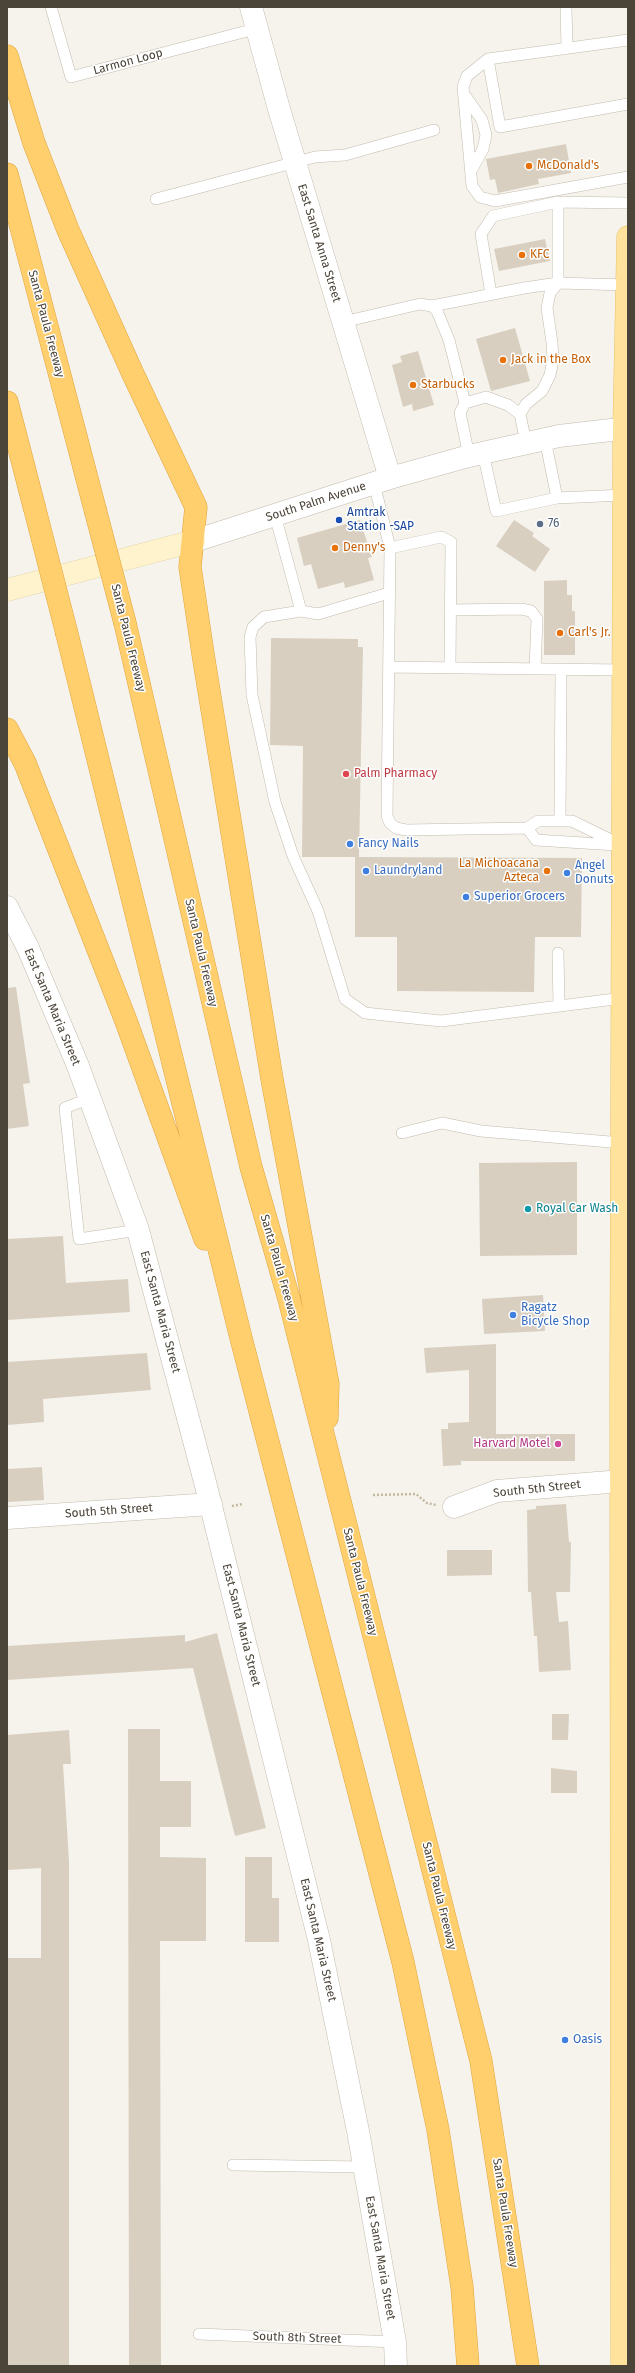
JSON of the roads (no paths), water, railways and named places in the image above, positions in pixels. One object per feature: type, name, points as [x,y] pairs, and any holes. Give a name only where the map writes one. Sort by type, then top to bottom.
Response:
[{"type":"highway","points":[[7,56],[34,143],[68,230],[133,374],[196,507],[194,541],[190,567],[272,1079],[328,1384],[327,1449]]},
{"type":"highway","name":"Santa Paula Freeway","points":[[7,174],[125,623],[251,1167],[288,1299],[327,1449],[481,2061],[528,2366]]},
{"type":"highway","points":[[7,402],[67,634],[241,1338],[403,1962],[438,2130],[462,2287],[468,2366]]},
{"type":"highway","points":[[7,729],[25,763],[126,1021],[241,1338]]},
{"type":"main road","points":[[622,2366],[625,2330],[626,2225],[624,1828],[625,1552],[622,1481],[625,1400],[625,1143],[623,998],[626,781],[624,495],[628,237]]},
{"type":"street","name":"East Santa Anna Street","points":[[250,7],[255,29],[343,322],[382,481]]},
{"type":"street","name":"South Palm Avenue","points":[[7,590],[194,541],[382,481],[476,455],[536,441],[626,428]]},
{"type":"street","name":"East Santa Maria Street","points":[[9,915],[31,955],[90,1098],[138,1230],[212,1504],[319,1940],[364,2167],[395,2342],[396,2366]]},
{"type":"street","name":"South 5th Street","points":[[454,1507],[497,1491],[622,1481]]},
{"type":"street","name":"South 5th Street","points":[[7,1518],[212,1504]]},
{"type":"lane","name":"Larmon Loop","points":[[51,7],[71,77],[255,29]]},
{"type":"lane","points":[[566,7],[567,48]]},
{"type":"lane","points":[[628,40],[488,59],[467,76],[464,93],[471,171],[475,192],[480,197],[490,202],[628,177]]},
{"type":"lane","points":[[488,59],[500,127],[628,104]]},
{"type":"lane","points":[[464,93],[470,105],[482,120],[486,135],[483,150],[471,171]]},
{"type":"lane","points":[[156,200],[295,164],[315,157],[345,155],[434,130]]},
{"type":"lane","points":[[491,294],[481,234],[493,216],[558,202],[628,203]]},
{"type":"lane","points":[[520,414],[526,404],[542,391],[550,376],[553,360],[552,342],[546,308],[550,292],[558,284],[558,202]]},
{"type":"lane","points":[[343,322],[420,304],[432,306],[491,294],[558,284],[627,285]]},
{"type":"lane","points":[[432,306],[437,311],[449,340],[465,403],[460,413],[496,510],[557,498],[624,495]]},
{"type":"lane","points":[[465,403],[486,397],[508,405],[520,414],[536,441],[557,498]]},
{"type":"lane","points":[[382,481],[390,548],[387,816],[390,823],[396,828],[406,830],[526,828],[538,821],[572,821],[626,847]]},
{"type":"lane","points":[[275,515],[301,611]]},
{"type":"lane","points":[[390,548],[441,537],[451,542],[450,668]]},
{"type":"lane","points":[[389,593],[318,614],[301,611],[264,617],[253,627],[250,637],[252,695],[276,802],[293,856],[318,911],[345,999],[365,1013],[441,1021],[623,998]]},
{"type":"lane","points":[[450,610],[521,609],[531,611],[536,619],[535,669]]},
{"type":"lane","points":[[389,667],[561,669],[625,678]]},
{"type":"lane","points":[[560,820],[561,669]]},
{"type":"lane","points":[[526,828],[536,840],[626,847]]},
{"type":"lane","points":[[558,953],[559,1006]]},
{"type":"lane","points":[[90,1098],[65,1108],[79,1239],[138,1230]]},
{"type":"lane","points":[[402,1133],[442,1123],[481,1131],[625,1143]]},
{"type":"lane","points":[[233,2165],[364,2167]]},
{"type":"lane","name":"South 8th Street","points":[[199,2334],[395,2342]]},
{"type":"place","name":"McDonald's","points":[[529,166]]},
{"type":"place","name":"KFC","points":[[522,255]]},
{"type":"place","name":"Jack in the Box","points":[[503,360]]},
{"type":"place","name":"Starbucks","points":[[413,385]]},
{"type":"place","name":"Amtrak Station -SAP","points":[[339,520]]},
{"type":"place","name":"76","points":[[540,524]]},
{"type":"place","name":"Denny's","points":[[335,548]]},
{"type":"place","name":"Carl's Jr.","points":[[560,633]]},
{"type":"place","name":"Palm Pharmacy","points":[[346,774]]},
{"type":"place","name":"Fancy Nails","points":[[350,844]]},
{"type":"place","name":"Laundryland","points":[[366,871]]},
{"type":"place","name":"La Michoacana Azteca","points":[[547,871]]},
{"type":"place","name":"Angel Donuts","points":[[567,873]]},
{"type":"place","name":"Superior Grocers","points":[[466,897]]},
{"type":"place","name":"Royal Car Wash","points":[[528,1209]]},
{"type":"place","name":"Ragatz Bicycle Shop","points":[[513,1315]]},
{"type":"place","name":"Harvard Motel","points":[[558,1444]]},
{"type":"place","name":"Oasis","points":[[565,2040]]}]
